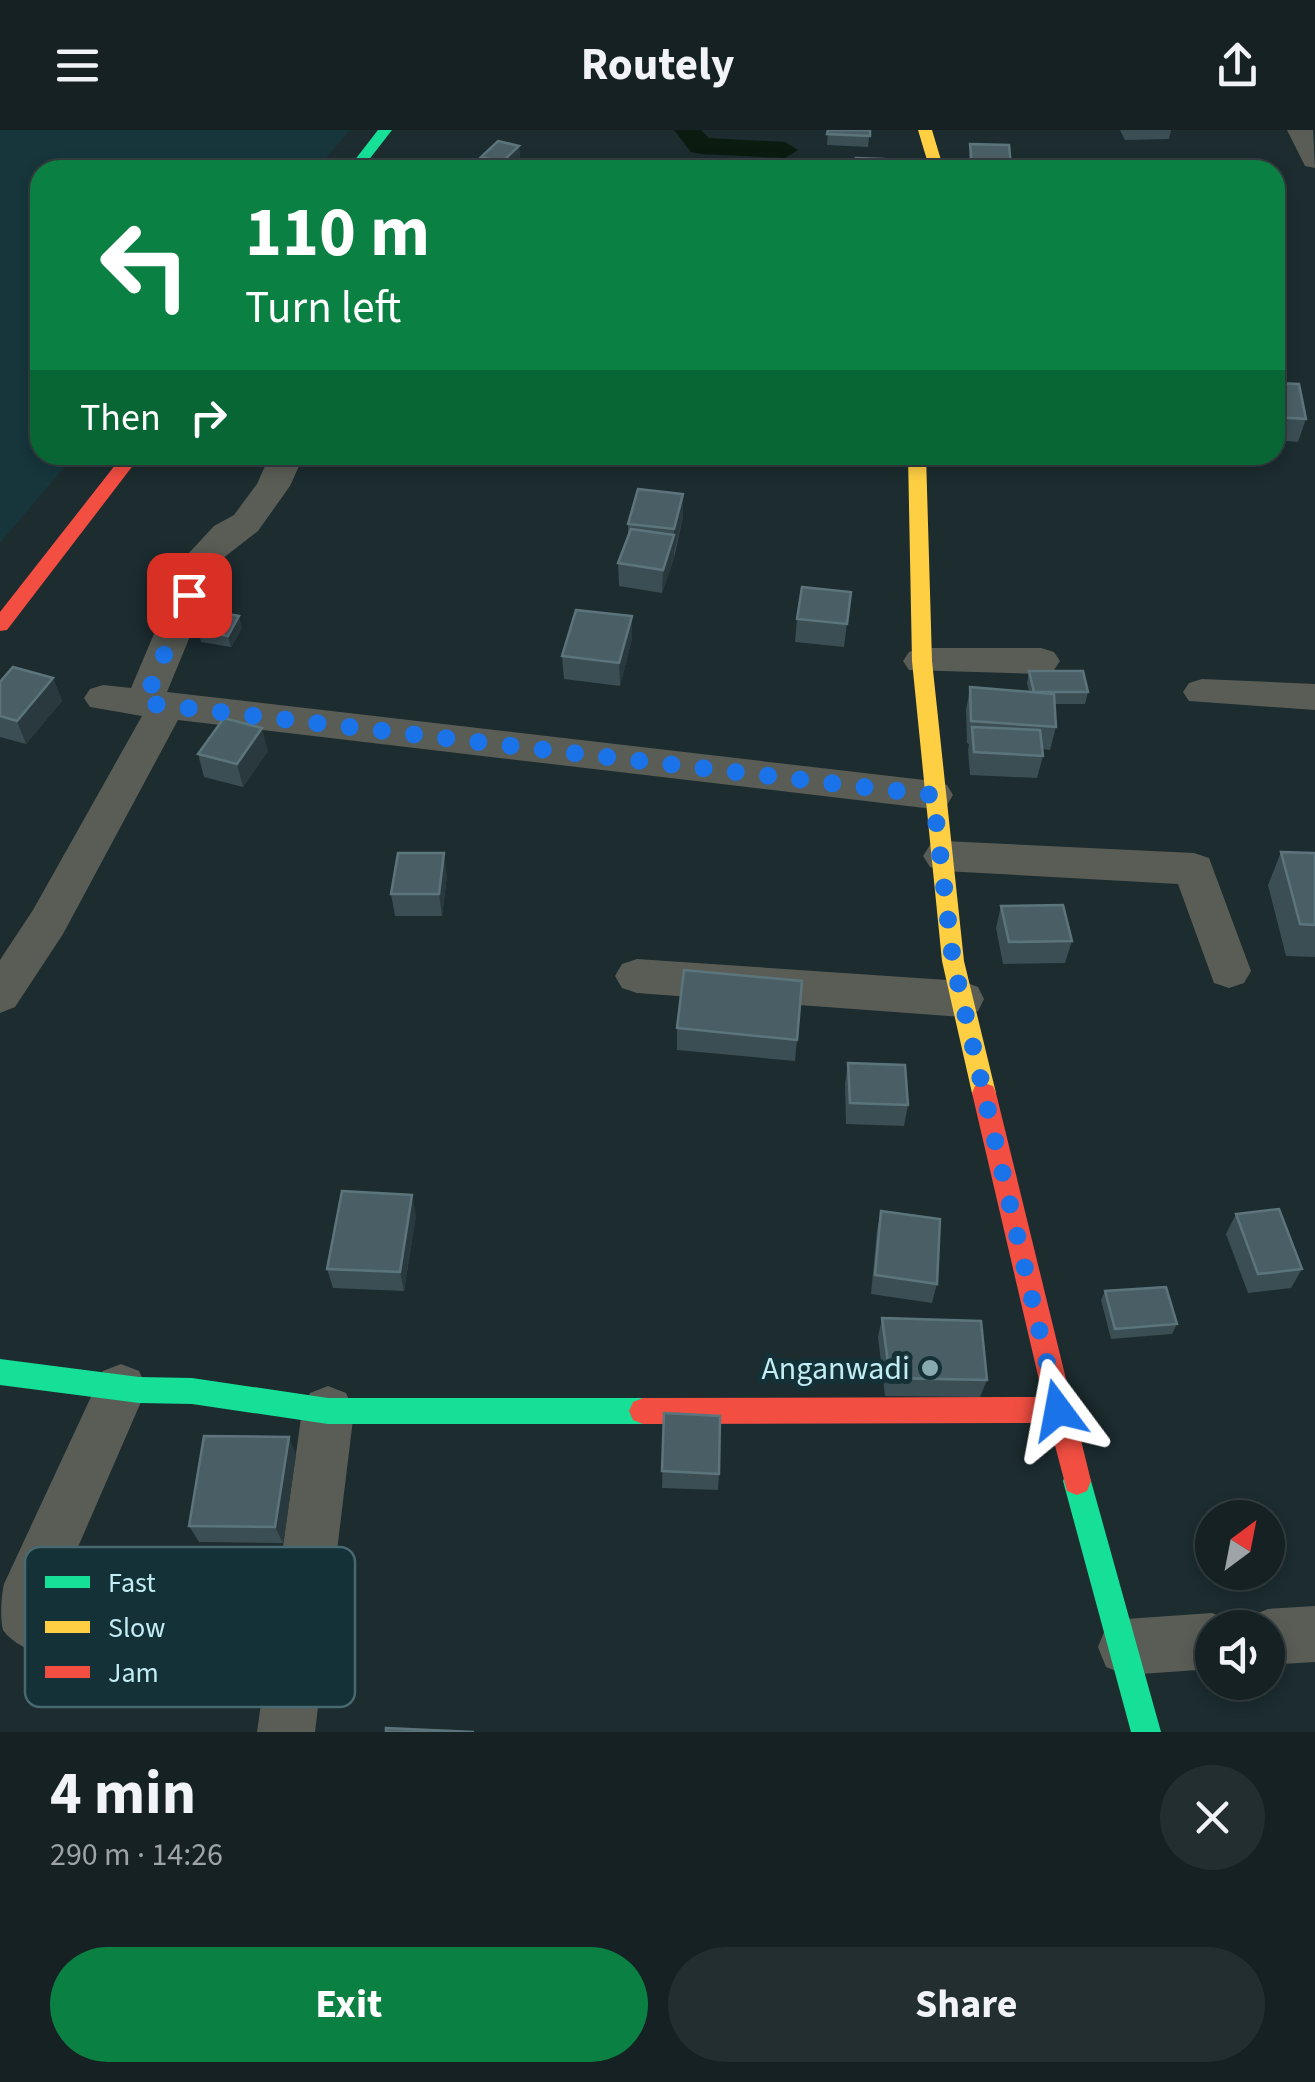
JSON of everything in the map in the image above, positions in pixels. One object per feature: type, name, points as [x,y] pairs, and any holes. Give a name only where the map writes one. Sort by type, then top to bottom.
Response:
[{"type":"main road","points":[[362,160],[385,130]]},
{"type":"main road","points":[[925,130],[934,160]]},
{"type":"main road","points":[[0,626],[124,465]]},
{"type":"main road","points":[[917,465],[922,660],[953,961],[1058,1410],[1126,1647],[1146,1732]]},
{"type":"main road","points":[[0,1372],[121,1388],[192,1391],[328,1411],[1058,1410]]},
{"type":"street","points":[[1300,130],[1315,160]]},
{"type":"street","points":[[0,995],[48,922],[155,704],[206,554],[226,534],[246,523],[281,465]]},
{"type":"street","points":[[922,660],[1040,661]]},
{"type":"street","points":[[1202,692],[1315,697]]},
{"type":"street","points":[[103,698],[933,795]]},
{"type":"street","points":[[944,856],[1194,869],[1229,971]]},
{"type":"street","points":[[636,976],[962,1000]]},
{"type":"street","points":[[49,1547],[121,1388]]},
{"type":"street","points":[[310,1547],[328,1411]]},
{"type":"street","points":[[1285,1636],[1315,1634]]},
{"type":"street","points":[[1126,1647],[1195,1642]]},
{"type":"street","points":[[286,1732],[289,1707]]},
{"type":"shaded area","points":[[0,130],[350,130],[324,160],[30,160],[30,465],[66,465],[0,543]]},
{"type":"building","points":[[828,130],[870,130],[870,136],[827,134]]},
{"type":"building","points":[[498,141],[519,146],[504,160],[481,157]]},
{"type":"building","points":[[970,144],[1009,145],[1010,160],[972,160]]},
{"type":"building","points":[[1285,383],[1299,384],[1306,419],[1285,418]]},
{"type":"building","points":[[638,489],[683,494],[674,529],[628,524]]},
{"type":"building","points":[[631,529],[674,535],[663,570],[618,563]]},
{"type":"building","points":[[802,587],[851,592],[847,624],[797,619]]},
{"type":"building","points":[[576,610],[632,616],[619,663],[562,656]]},
{"type":"building","points":[[210,611],[239,616],[228,636],[198,630]]},
{"type":"building","points":[[13,667],[53,678],[17,721],[0,716],[0,682]]},
{"type":"building","points":[[1029,671],[1083,671],[1088,692],[1034,692]]},
{"type":"building","points":[[970,687],[1054,694],[1056,727],[971,721]]},
{"type":"building","points":[[224,718],[262,728],[237,764],[198,754]]},
{"type":"building","points":[[972,727],[1040,730],[1043,756],[974,752]]},
{"type":"building","points":[[1281,852],[1315,853],[1315,925],[1300,924]]},
{"type":"building","points":[[398,853],[444,853],[439,894],[391,894]]},
{"type":"building","points":[[1063,905],[1072,941],[1009,942],[1001,906]]},
{"type":"building","points":[[684,970],[802,981],[797,1040],[677,1028]]},
{"type":"building","points":[[848,1063],[905,1065],[908,1105],[850,1103]]},
{"type":"building","points":[[342,1191],[412,1195],[400,1272],[327,1269]]},
{"type":"building","points":[[1279,1209],[1302,1269],[1258,1274],[1236,1214]]},
{"type":"building","points":[[881,1211],[940,1219],[937,1284],[875,1275]]},
{"type":"building","points":[[1166,1287],[1177,1324],[1115,1329],[1105,1291]]},
{"type":"building","name":"Anganwadi","points":[[882,1318],[981,1321],[987,1380],[890,1378]]},
{"type":"building","points":[[664,1413],[720,1416],[719,1474],[662,1471]]},
{"type":"building","points":[[204,1436],[289,1437],[275,1527],[189,1526]]},
{"type":"building","points":[[386,1728],[474,1732],[386,1732]]},
{"type":"waterway","points":[[687,130],[701,146],[785,150]]},
{"type":"traffic: fast","points":[[362,160],[385,130]]},
{"type":"traffic: fast","points":[[0,1372],[139,1390],[192,1391],[328,1411],[643,1411]]},
{"type":"traffic: fast","points":[[1077,1481],[1146,1732]]},
{"type":"traffic: slow","points":[[925,130],[934,160]]},
{"type":"traffic: slow","points":[[917,465],[922,661],[953,961],[984,1093]]},
{"type":"traffic: jam","points":[[0,625],[124,465]]},
{"type":"traffic: jam","points":[[984,1093],[1077,1481]]},
{"type":"traffic: jam","points":[[643,1411],[1058,1410]]},
{"type":"place","name":"Anganwadi","points":[[930,1368]]},
{"type":"route","points":[[189,595],[144,703],[933,795],[944,856],[953,961],[1058,1410]]}]
